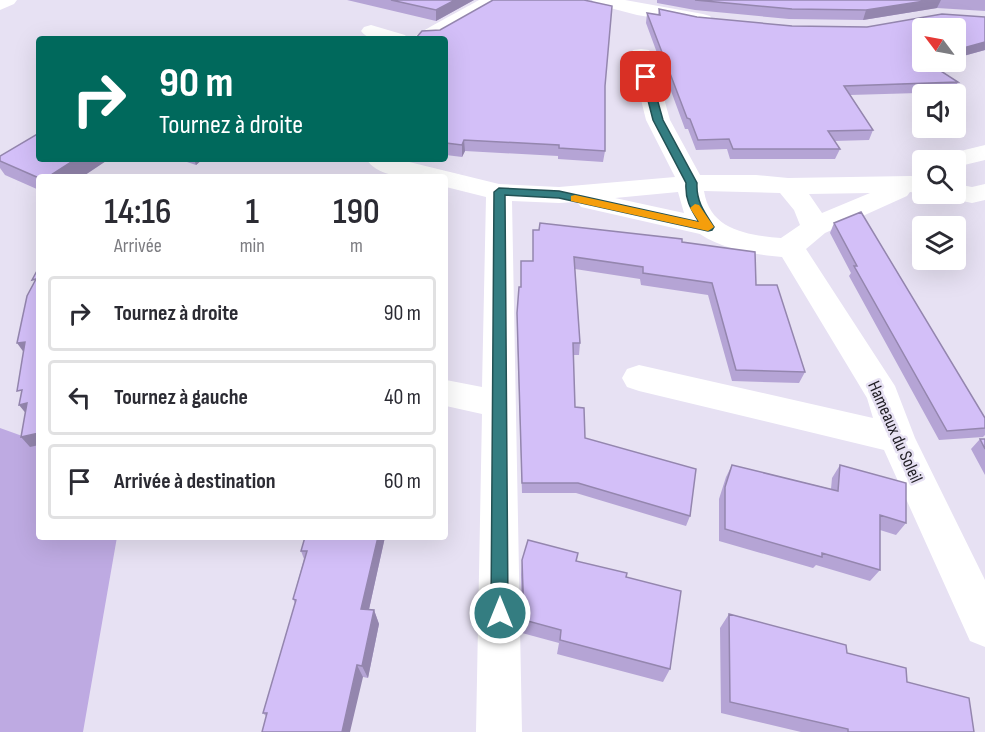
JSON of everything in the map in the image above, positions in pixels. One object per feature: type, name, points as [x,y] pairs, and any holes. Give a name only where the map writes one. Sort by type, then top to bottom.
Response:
[{"type":"street","points":[[0,4],[7,0]]},
{"type":"street","points":[[429,36],[493,0]]},
{"type":"street","points":[[602,0],[637,9],[721,23]]},
{"type":"street","points":[[371,31],[388,36]]},
{"type":"street","points":[[641,55],[658,120],[691,183],[691,194],[695,207],[708,227]]},
{"type":"street","points":[[966,157],[985,152]]},
{"type":"street","points":[[387,167],[423,174]]},
{"type":"street","points":[[448,179],[499,192],[559,195],[691,183],[756,183],[788,186],[912,181]]},
{"type":"street","points":[[559,195],[708,227],[764,247],[802,237],[912,184]]},
{"type":"street","name":"Hameaux du Soleil","points":[[788,186],[806,207],[802,237],[883,396],[897,438],[985,626]]},
{"type":"street","points":[[499,192],[499,732]]},
{"type":"street","points":[[966,194],[985,192]]},
{"type":"street","points":[[639,378],[897,438]]},
{"type":"street","points":[[448,393],[499,404]]},
{"type":"shaded area","points":[[0,428],[36,441],[36,540],[116,540],[83,732],[0,732]]},
{"type":"building","points":[[391,0],[455,0],[436,10]]},
{"type":"building","points":[[493,0],[584,0],[612,6],[605,86],[605,151],[559,148],[559,145],[464,140],[462,145],[448,143],[448,36],[418,36],[422,31],[440,30]]},
{"type":"building","points":[[695,0],[931,0],[866,10],[792,9]]},
{"type":"building","points":[[659,9],[697,17],[792,26],[867,27],[912,19],[912,72],[942,72],[958,82],[844,86],[873,130],[828,131],[840,149],[733,149],[729,139],[698,140],[690,119],[687,118],[647,13],[660,15]]},
{"type":"building","points":[[942,14],[985,17],[985,42],[966,47],[966,18],[919,18]]},
{"type":"building","points":[[36,135],[36,162],[71,162],[53,174],[36,174],[36,177],[0,161],[0,156]]},
{"type":"building","points":[[861,212],[985,418],[985,428],[947,431],[854,266],[857,266],[834,223]]},
{"type":"building","points":[[540,223],[682,239],[682,242],[755,252],[756,285],[777,285],[805,372],[736,370],[712,283],[643,273],[643,267],[574,257],[580,343],[573,343],[575,407],[584,408],[585,438],[696,469],[690,516],[578,483],[522,483],[517,313],[519,287],[521,287],[521,261],[533,261],[533,230],[539,230]]},
{"type":"building","points":[[36,279],[36,434],[21,437],[27,403],[19,405],[22,390],[17,391],[25,342],[17,343],[27,296]]},
{"type":"building","points":[[980,439],[985,439],[985,449]]},
{"type":"building","points":[[732,465],[838,491],[840,465],[906,483],[906,523],[880,515],[880,570],[822,553],[822,557],[725,529],[725,487]]},
{"type":"building","points":[[304,540],[377,540],[361,609],[374,610],[362,666],[357,665],[342,732],[262,732],[267,713],[263,713],[296,600],[293,599],[307,551],[301,551]]},
{"type":"building","points":[[528,540],[578,553],[576,561],[627,573],[626,577],[681,591],[670,669],[560,640],[561,630],[524,620],[522,560]]},
{"type":"building","points":[[729,614],[846,645],[847,653],[906,668],[907,682],[969,698],[974,732],[848,732],[848,729],[730,702]]},
{"type":"slow traffic","points":[[575,198],[708,227],[695,208]]},
{"type":"route","points":[[500,613],[499,192],[559,195],[708,227],[695,207],[691,194],[691,183],[658,120],[646,77]]}]
